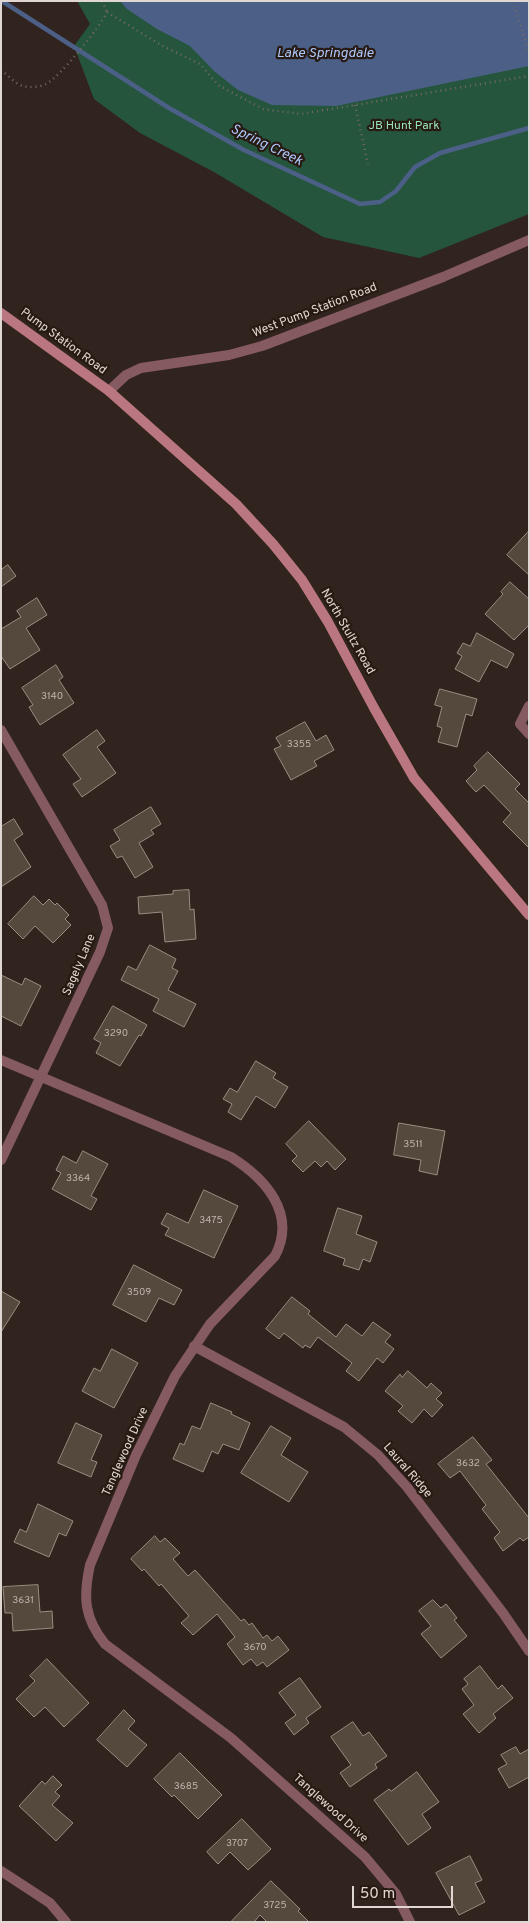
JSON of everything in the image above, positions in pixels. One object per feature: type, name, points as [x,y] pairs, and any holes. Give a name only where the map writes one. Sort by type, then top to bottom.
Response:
[{"type":"street","name":"West Pump Station Road","points":[[109,391],[126,375],[141,368],[229,355],[262,346],[443,277],[529,240]]},
{"type":"street","name":"Pump Station Road","points":[[1,313],[109,391]]},
{"type":"street","name":"North Stultz Road","points":[[109,391],[236,504],[273,544],[302,580],[328,622],[414,778],[529,915]]},
{"type":"street","points":[[529,706],[520,724],[529,734]]},
{"type":"street","name":"Sagely Lane","points":[[1,730],[102,905],[108,928],[100,952],[1,1160]]},
{"type":"street","name":"Tanglewood Drive","points":[[1,1060],[231,1157],[256,1176],[275,1200],[280,1212],[283,1232],[282,1244],[275,1256],[210,1324],[175,1376],[136,1455],[90,1565],[85,1593],[88,1615],[92,1625],[105,1644],[231,1738],[365,1857],[396,1894],[410,1922]]},
{"type":"street","name":"Laural Ridge","points":[[194,1346],[344,1427],[378,1455],[407,1487],[503,1613],[529,1651]]},
{"type":"street","points":[[1,1871],[50,1903],[66,1922]]},
{"type":"path","points":[[102,1],[107,12],[161,45],[200,64],[218,85],[263,109],[301,114],[529,76]]},
{"type":"path","points":[[513,1],[529,54]]},
{"type":"path","points":[[1,70],[22,86],[34,88],[46,84],[56,77],[101,25],[107,12]]},
{"type":"path","points":[[356,105],[368,164]]},
{"type":"green space","name":"JB Hunt Park","points":[[77,1],[529,1],[529,214],[419,258],[323,237],[214,172],[140,133],[94,99],[74,46],[90,24]]},
{"type":"water","name":"Lake Springdale","points":[[120,1],[529,1],[529,66],[336,106],[272,105],[238,90],[214,71],[190,46],[157,29],[127,9]]},
{"type":"building","points":[[529,531],[529,575],[507,555]]},
{"type":"building","points":[[8,565],[16,576],[1,587],[1,570]]},
{"type":"building","points":[[510,582],[529,599],[529,625],[514,640],[485,614],[503,594],[501,592]]},
{"type":"building","points":[[37,598],[47,615],[26,628],[40,650],[10,669],[1,656],[1,629],[21,617],[17,611]]},
{"type":"building","points":[[477,633],[514,654],[507,668],[491,660],[479,682],[455,669],[462,656],[457,653],[463,643],[470,646]]},
{"type":"building","points":[[56,665],[63,677],[59,680],[74,703],[40,725],[29,707],[33,705],[22,688]]},
{"type":"building","points":[[440,689],[477,699],[472,716],[466,714],[457,747],[438,742],[442,728],[437,726],[442,707],[435,705]]},
{"type":"building","points":[[305,722],[316,741],[326,735],[334,750],[314,761],[317,766],[291,780],[274,749],[281,746],[276,738]]},
{"type":"building","points":[[97,730],[105,741],[97,747],[116,773],[82,797],[73,784],[81,779],[63,755]]},
{"type":"building","points":[[488,752],[520,784],[515,789],[529,803],[529,848],[503,822],[511,813],[484,785],[476,792],[466,781],[477,770],[474,766]]},
{"type":"building","points":[[151,807],[161,824],[151,830],[154,834],[139,843],[153,867],[135,878],[122,856],[117,858],[110,846],[120,840],[114,830]]},
{"type":"building","points":[[14,819],[23,834],[14,840],[31,867],[1,887],[1,827]]},
{"type":"building","points":[[189,890],[190,910],[194,909],[196,939],[165,942],[162,912],[139,914],[138,897],[173,894],[173,891]]},
{"type":"building","points":[[34,896],[43,905],[49,899],[55,905],[57,903],[69,915],[65,919],[71,925],[53,943],[35,926],[23,939],[8,924]]},
{"type":"building","points":[[150,945],[176,959],[172,968],[178,971],[168,990],[196,1004],[184,1027],[153,1011],[159,999],[121,980],[128,966],[136,970]]},
{"type":"building","points":[[1,975],[22,985],[25,978],[41,986],[21,1026],[1,1016]]},
{"type":"building","points":[[113,1006],[147,1025],[120,1066],[96,1053],[101,1043],[94,1039]]},
{"type":"building","points":[[256,1061],[276,1073],[273,1078],[288,1087],[275,1108],[256,1096],[241,1120],[228,1112],[232,1104],[223,1099],[230,1088],[237,1092]]},
{"type":"building","points":[[309,1121],[346,1159],[335,1170],[327,1161],[321,1167],[315,1161],[303,1172],[292,1161],[297,1156],[286,1144]]},
{"type":"building","points":[[399,1123],[445,1131],[437,1175],[419,1171],[421,1160],[394,1155]]},
{"type":"building","points":[[83,1151],[108,1164],[91,1196],[97,1199],[91,1210],[52,1189],[61,1173],[56,1170],[63,1156],[76,1163]]},
{"type":"building","points":[[204,1190],[238,1206],[214,1258],[165,1235],[169,1228],[161,1224],[167,1213],[188,1223]]},
{"type":"building","points":[[338,1208],[362,1216],[356,1234],[377,1242],[370,1262],[363,1259],[359,1270],[343,1265],[345,1259],[324,1251]]},
{"type":"building","points":[[134,1265],[182,1290],[174,1305],[159,1298],[146,1322],[113,1305]]},
{"type":"building","points":[[1,1291],[20,1302],[1,1332]]},
{"type":"building","points":[[292,1297],[310,1311],[308,1314],[336,1337],[346,1324],[362,1336],[373,1322],[391,1335],[385,1342],[394,1349],[383,1363],[377,1358],[359,1381],[346,1371],[352,1363],[318,1337],[310,1348],[305,1345],[303,1348],[284,1333],[279,1339],[266,1329]]},
{"type":"building","points":[[112,1349],[138,1363],[114,1408],[82,1391],[94,1368],[100,1371]]},
{"type":"building","points":[[408,1371],[427,1388],[431,1383],[442,1393],[436,1399],[443,1405],[432,1417],[424,1409],[412,1423],[398,1411],[403,1406],[385,1391],[400,1374],[402,1377]]},
{"type":"building","points":[[211,1403],[232,1412],[231,1414],[250,1423],[239,1450],[223,1444],[218,1454],[212,1451],[203,1472],[173,1459],[180,1443],[184,1445],[192,1426],[200,1429]]},
{"type":"building","points":[[76,1423],[102,1435],[91,1460],[97,1462],[91,1477],[58,1463]]},
{"type":"building","points":[[271,1426],[291,1438],[281,1455],[308,1472],[289,1502],[241,1473]]},
{"type":"building","points":[[473,1437],[492,1460],[486,1464],[529,1518],[529,1537],[523,1541],[520,1538],[503,1551],[494,1538],[500,1532],[482,1509],[486,1505],[460,1471],[450,1478],[438,1464]]},
{"type":"building","points":[[38,1504],[73,1521],[66,1536],[59,1533],[49,1557],[14,1542],[20,1529],[26,1532]]},
{"type":"building","points":[[155,1536],[160,1542],[165,1538],[180,1553],[173,1559],[188,1576],[195,1570],[241,1621],[244,1619],[249,1625],[252,1623],[263,1638],[267,1635],[272,1641],[278,1636],[289,1650],[267,1667],[263,1662],[257,1666],[251,1659],[243,1665],[227,1644],[235,1637],[217,1614],[193,1635],[181,1623],[189,1616],[161,1584],[159,1586],[144,1569],[142,1571],[131,1559]]},
{"type":"building","points":[[38,1585],[40,1612],[52,1611],[53,1628],[13,1631],[12,1613],[5,1613],[3,1587]]},
{"type":"building","points":[[433,1600],[441,1608],[446,1604],[457,1618],[454,1620],[467,1636],[441,1658],[421,1634],[431,1626],[419,1611]]},
{"type":"building","points":[[47,1659],[89,1703],[64,1727],[45,1707],[34,1717],[16,1699],[35,1681],[30,1676]]},
{"type":"building","points":[[480,1666],[498,1689],[502,1685],[513,1698],[493,1714],[496,1718],[479,1733],[463,1714],[474,1705],[462,1689],[468,1684],[464,1679]]},
{"type":"building","points":[[300,1678],[321,1707],[306,1718],[309,1723],[294,1735],[285,1723],[296,1715],[279,1693]]},
{"type":"building","points":[[124,1710],[135,1721],[128,1729],[147,1745],[127,1767],[97,1740]]},
{"type":"building","points":[[353,1722],[363,1736],[369,1732],[387,1756],[375,1764],[377,1768],[350,1787],[340,1773],[351,1765],[331,1737]]},
{"type":"building","points":[[516,1747],[520,1754],[529,1749],[529,1777],[509,1788],[498,1769],[507,1764],[501,1755]]},
{"type":"building","points":[[180,1753],[222,1795],[198,1819],[174,1795],[172,1797],[154,1779]]},
{"type":"building","points":[[417,1772],[439,1802],[422,1814],[431,1828],[408,1845],[374,1800],[389,1789],[391,1791]]},
{"type":"building","points":[[53,1776],[62,1785],[55,1792],[60,1796],[52,1805],[73,1823],[56,1841],[19,1806],[42,1781],[45,1784]]},
{"type":"building","points":[[242,1819],[271,1849],[248,1870],[230,1852],[218,1864],[207,1852]]},
{"type":"building","points":[[470,1856],[482,1880],[475,1883],[485,1902],[459,1915],[436,1873]]},
{"type":"building","points":[[271,1881],[300,1909],[298,1911],[309,1922],[267,1922],[260,1915],[254,1922],[231,1922]]},
{"type":"waterway","name":"Spring Creek","points":[[2,1],[169,108],[244,150],[360,204],[380,202],[396,191],[415,167],[440,153],[529,128]]}]
